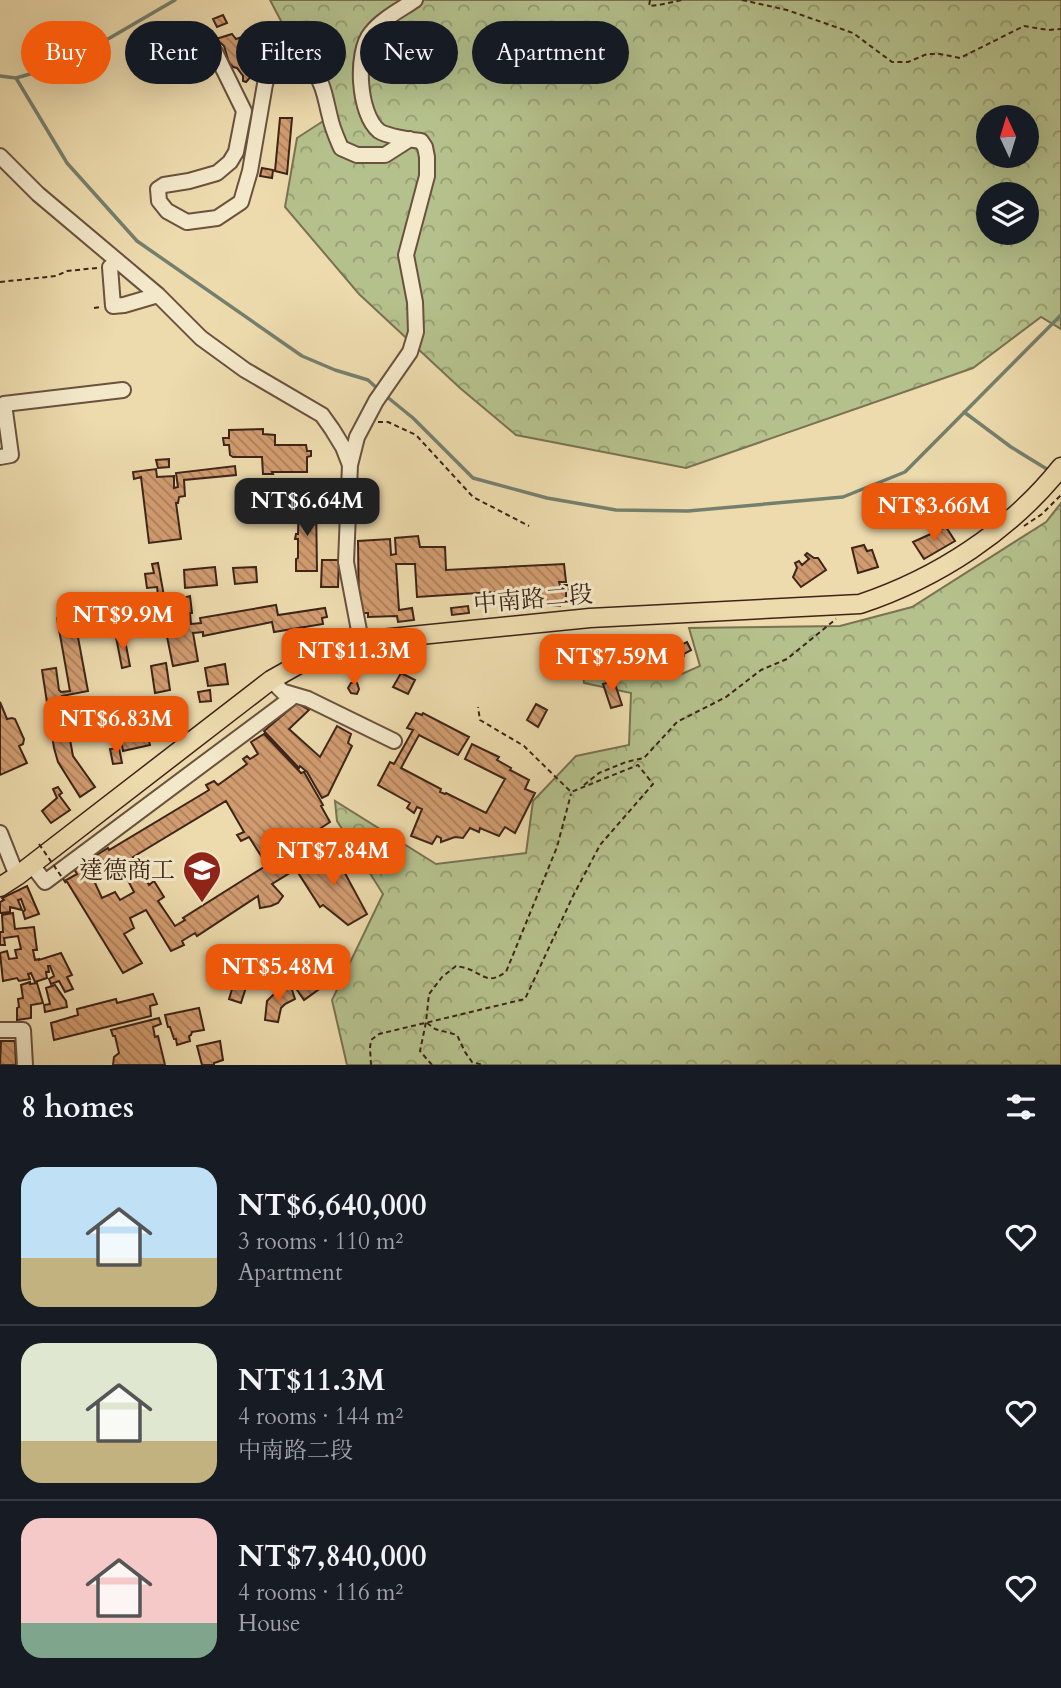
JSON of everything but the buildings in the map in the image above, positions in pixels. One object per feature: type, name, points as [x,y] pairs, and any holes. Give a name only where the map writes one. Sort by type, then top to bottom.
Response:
[{"type":"main road","name":"中南路二段","points":[[0,887],[317,654],[361,641],[590,618],[860,604],[890,594],[979,545],[1013,519],[1061,467]]},
{"type":"street","points":[[361,641],[346,562],[350,466],[357,437],[376,401],[410,352],[416,332],[415,302],[406,255],[427,176],[427,157],[421,142],[380,132],[369,118],[362,90],[362,60],[364,45],[370,34],[415,0]]},
{"type":"street","points":[[222,66],[244,111],[236,152],[230,162],[217,173],[158,188],[159,201],[167,211],[187,222],[217,218],[241,202],[250,171],[265,84],[269,73],[275,68],[302,65],[321,80],[341,148],[357,155],[385,155],[410,139]]},
{"type":"street","points":[[0,156],[38,194],[158,295],[201,338],[246,370],[322,415],[343,447],[350,466]]},
{"type":"street","points":[[110,267],[113,306],[158,295]]},
{"type":"street","points":[[0,457],[11,455],[4,404],[122,390]]},
{"type":"street","points":[[276,686],[394,741]]},
{"type":"street","points":[[32,865],[45,882],[290,699],[276,686]]},
{"type":"street","points":[[0,833],[17,876]]},
{"type":"street","points":[[0,1030],[23,1030],[25,1065]]},
{"type":"path","points":[[650,0],[649,6],[682,0]]},
{"type":"path","points":[[742,0],[787,10],[853,33],[892,62],[908,62],[927,54],[960,58],[1024,26],[1061,29]]},
{"type":"path","points":[[0,282],[110,267]]},
{"type":"path","points":[[366,421],[388,422],[416,435],[473,497],[529,526]]},
{"type":"path","points":[[581,788],[600,773],[644,758],[677,722],[726,697],[761,670],[787,659],[836,619]]},
{"type":"path","points":[[478,707],[481,720],[524,746],[571,792]]},
{"type":"path","points":[[371,1065],[371,1040],[379,1034],[525,999],[600,845],[653,784],[638,765],[571,792]]},
{"type":"path","points":[[432,1065],[420,1051],[429,994],[456,966],[471,970],[482,977],[496,979],[506,972],[557,847],[571,792]]},
{"type":"path","points":[[39,844],[68,886]]},
{"type":"path","points":[[426,1022],[457,1035],[472,1062],[482,1065]]},
{"type":"green space","points":[[270,0],[1061,0],[1061,329],[1041,317],[973,368],[686,468],[516,435],[460,388],[359,294],[285,207],[297,138],[331,116],[314,84],[346,84],[346,21],[281,21]]},
{"type":"green space","points":[[1061,503],[1061,1065],[347,1065],[332,1000],[383,894],[337,821],[335,801],[436,864],[526,853],[533,801],[576,756],[629,745],[631,693],[584,683],[580,645],[619,638],[649,675],[673,678],[700,666],[689,628],[840,626],[912,607],[1046,522]]},
{"type":"waterway","points":[[0,76],[16,78],[65,64],[175,0]]},
{"type":"waterway","points":[[16,78],[67,163],[137,241],[302,356],[368,380],[380,391]]},
{"type":"waterway","points":[[386,396],[413,418],[473,478],[547,498],[616,510],[688,511],[843,497],[905,472],[1061,315]]},
{"type":"waterway","points":[[964,412],[1011,447],[1050,471]]},
{"type":"place","name":"達德商工","points":[[202,904]]}]
